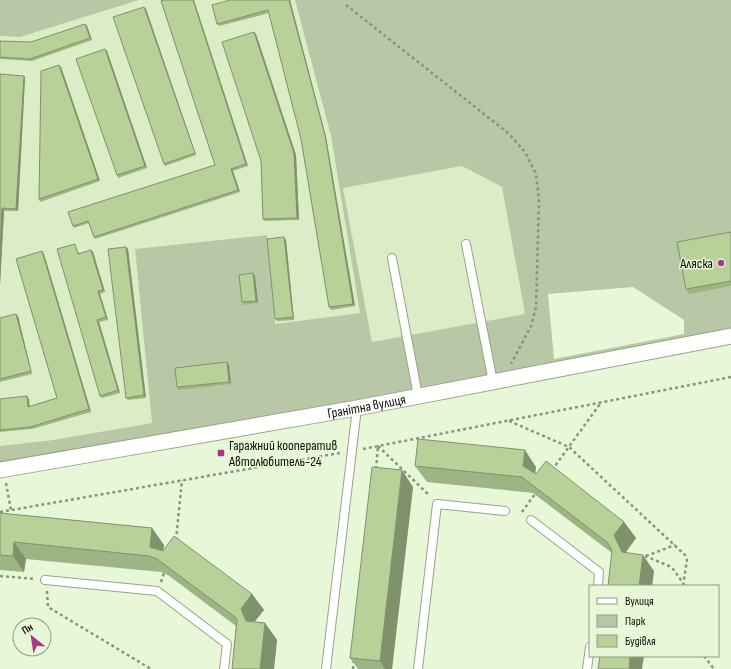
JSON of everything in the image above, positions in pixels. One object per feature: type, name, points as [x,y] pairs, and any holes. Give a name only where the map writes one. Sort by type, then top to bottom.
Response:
[{"type":"street","name":"Гранітна вулиця","points":[[0,470],[357,408],[731,336]]},
{"type":"lane","points":[[466,244],[498,381]]},
{"type":"lane","points":[[392,258],[418,396]]},
{"type":"lane","points":[[326,669],[357,408]]},
{"type":"lane","points":[[418,669],[437,504],[505,511]]},
{"type":"lane","points":[[531,520],[599,572],[598,585]]},
{"type":"lane","points":[[45,580],[157,591],[227,644],[224,669]]},
{"type":"lane","points":[[587,669],[589,654]]},
{"type":"path","points":[[346,5],[508,133],[525,152],[536,174],[539,198],[536,307],[531,326],[498,381]]},
{"type":"path","points":[[0,512],[378,446],[731,377]]},
{"type":"path","points":[[548,475],[600,403]]},
{"type":"path","points":[[509,421],[569,447],[675,545],[685,555],[687,560],[683,584]]},
{"type":"path","points":[[375,477],[378,446]]},
{"type":"path","points":[[378,446],[437,504]]},
{"type":"path","points":[[175,548],[182,480]]},
{"type":"path","points":[[521,512],[535,494]]},
{"type":"path","points":[[638,558],[675,545]]},
{"type":"path","points":[[645,556],[669,566],[674,570],[683,584]]},
{"type":"path","points":[[0,576],[45,580],[48,607],[151,669]]},
{"type":"path","points":[[353,669],[355,654]]},
{"type":"path","points":[[705,657],[714,669]]},
{"type":"shaded area","points":[[139,0],[295,0],[331,136],[360,313],[275,324],[135,249],[152,423],[53,440],[0,446],[0,36],[20,37]]},
{"type":"shaded area","points":[[462,166],[502,187],[525,314],[372,342],[343,188]]},
{"type":"green space","points":[[0,0],[139,0],[20,37],[0,36]]},
{"type":"green space","points":[[295,0],[731,0],[731,336],[0,470],[0,446],[53,440],[152,423],[135,249],[267,235],[275,324],[360,313],[331,136]],"holes":[[[462,166],[502,187],[525,314],[372,342],[343,188]],[[633,287],[684,320],[684,334],[554,359],[548,294]]]},
{"type":"building","points":[[193,0],[246,164],[231,169],[238,190],[94,237],[88,221],[73,226],[68,212],[215,165],[161,1]]},
{"type":"building","points":[[230,0],[289,0],[325,135],[353,304],[329,307],[301,139],[268,10],[217,24],[212,5]]},
{"type":"building","points":[[144,7],[195,153],[164,164],[113,17]]},
{"type":"building","points":[[85,24],[90,38],[30,59],[0,57],[0,41],[31,42]]},
{"type":"building","points":[[254,32],[294,153],[297,218],[263,219],[261,161],[222,42]]},
{"type":"building","points":[[105,49],[145,166],[117,175],[76,59]]},
{"type":"building","points":[[59,65],[98,179],[39,199],[41,71]]},
{"type":"building","points":[[0,74],[24,76],[16,209],[2,208],[0,253]]},
{"type":"building","points":[[731,232],[731,281],[686,289],[677,242]]},
{"type":"building","points":[[284,237],[293,317],[275,319],[267,239]]},
{"type":"building","points":[[75,244],[78,254],[91,250],[103,290],[98,291],[106,317],[97,320],[118,390],[100,396],[57,249]]},
{"type":"building","points":[[126,247],[144,395],[126,398],[108,249]]},
{"type":"building","points":[[42,251],[89,409],[30,427],[0,430],[0,399],[27,396],[28,407],[57,398],[16,259]]},
{"type":"building","points":[[253,273],[256,301],[242,302],[239,275]]},
{"type":"building","points":[[16,314],[31,371],[0,379],[0,318]]},
{"type":"building","points":[[227,362],[229,382],[177,387],[175,368]]},
{"type":"building","points":[[418,439],[525,450],[523,466],[536,474],[546,461],[624,522],[614,535],[622,552],[643,555],[639,585],[608,585],[612,551],[608,543],[522,477],[415,466]]},
{"type":"building","points":[[372,467],[402,470],[380,661],[350,658]]},
{"type":"building","points":[[0,513],[152,528],[150,547],[163,551],[174,536],[252,594],[241,609],[246,621],[265,623],[260,669],[232,669],[237,620],[235,617],[157,559],[149,556],[14,542],[13,556],[0,555]]},
{"type":"building","points":[[600,657],[630,657],[629,669],[598,669]]},
{"type":"place","name":"Аляска","points":[[721,263]]},
{"type":"place","name":"Гаражний кооператив Автолюбитель-24","points":[[221,453]]}]
